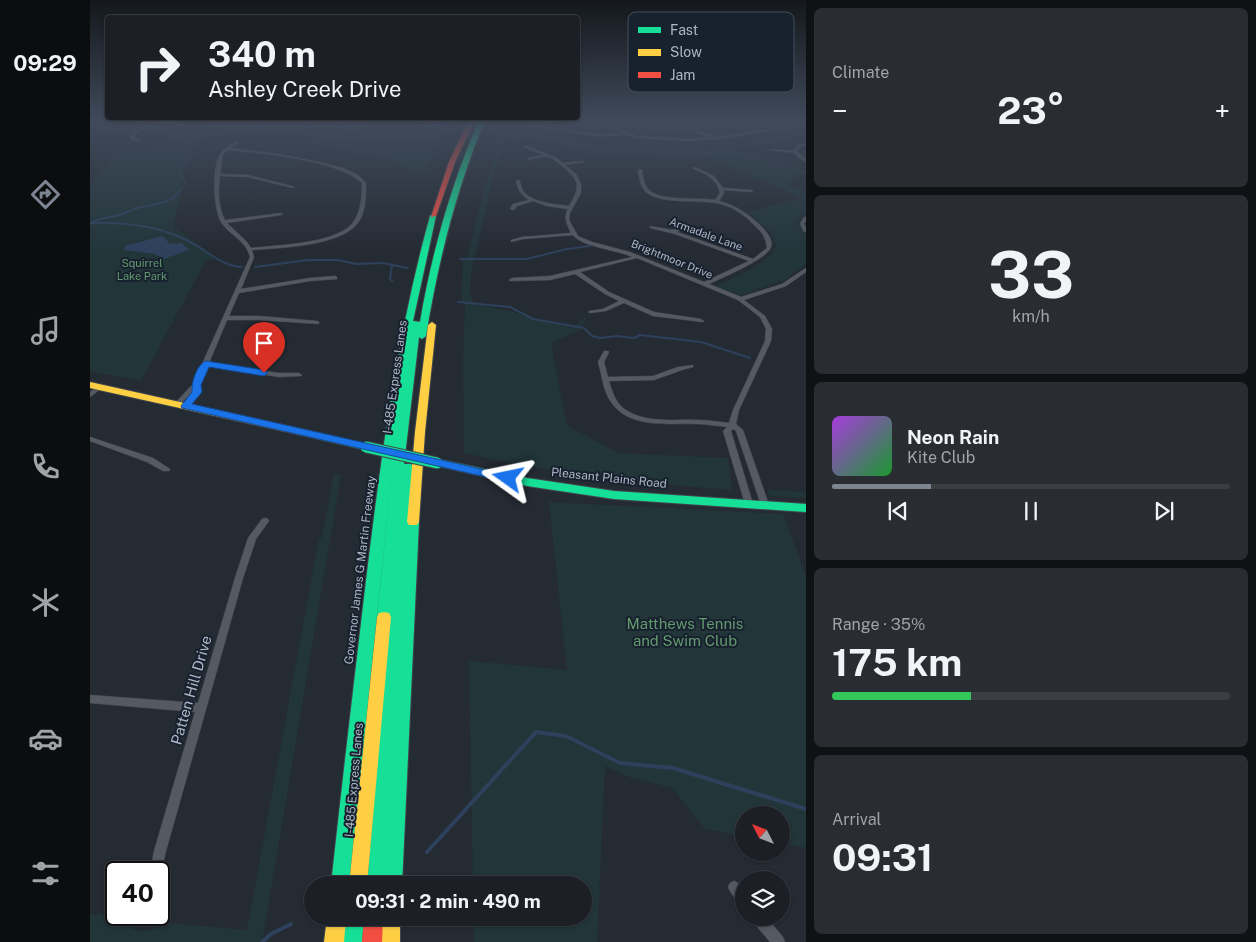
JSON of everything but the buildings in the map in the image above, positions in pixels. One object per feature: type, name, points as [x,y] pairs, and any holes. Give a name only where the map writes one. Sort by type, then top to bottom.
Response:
[{"type":"main road","name":"Governor James G Martin Freeway","points":[[341,876],[363,665],[392,422],[406,329],[425,247],[439,198],[452,164]]},
{"type":"main road","name":"I-485 Express Lanes","points":[[359,876],[401,434],[418,312],[437,230],[451,182],[459,164]]},
{"type":"main road","name":"I-485 Express Lanes","points":[[377,876],[405,495],[419,357],[437,250],[450,199],[463,164]]},
{"type":"main road","points":[[394,876],[420,432],[429,341],[444,253],[455,205],[468,164]]},
{"type":"main road","name":"Pleasant Plains Road","points":[[95,386],[437,463],[573,490],[614,495],[806,508]]},
{"type":"main road","points":[[405,495],[420,432]]},
{"type":"main road","points":[[363,665],[370,764]]},
{"type":"main road","points":[[334,942],[336,926]]},
{"type":"main road","points":[[352,942],[354,926]]},
{"type":"main road","points":[[372,942],[373,926]]},
{"type":"main road","points":[[390,942],[391,926]]},
{"type":"street","points":[[181,404],[196,395],[196,385],[252,259],[251,249],[223,222],[217,205],[220,164]]},
{"type":"street","points":[[251,249],[321,240],[346,231],[354,225],[358,219],[364,183],[357,174],[319,164]]},
{"type":"street","points":[[513,241],[522,238],[574,234],[567,220],[571,208],[578,198],[580,187],[575,175],[564,164]]},
{"type":"street","points":[[695,168],[714,178],[721,189],[721,196],[717,201]]},
{"type":"street","points":[[640,170],[646,190],[651,193],[671,198],[717,201],[739,209],[766,235],[769,242],[768,250],[753,261],[704,284]]},
{"type":"street","points":[[219,175],[248,176],[292,187]]},
{"type":"street","points":[[518,181],[520,191],[533,200],[571,208]]},
{"type":"street","points":[[721,189],[751,191]]},
{"type":"street","points":[[512,209],[515,205],[533,200]]},
{"type":"street","points":[[223,222],[281,214]]},
{"type":"street","points":[[806,218],[802,224],[806,231]]},
{"type":"street","points":[[672,232],[688,225]]},
{"type":"street","name":"Armadale Lane","points":[[652,227],[672,232],[753,261]]},
{"type":"street","name":"Brightmoor Drive","points":[[574,234],[590,243],[637,257],[741,299],[762,316],[769,328],[769,335],[736,410],[732,425],[726,431],[748,504]]},
{"type":"street","points":[[512,280],[539,280],[637,257]]},
{"type":"street","points":[[741,299],[784,285],[806,270]]},
{"type":"street","points":[[576,272],[600,289],[658,316],[701,322]]},
{"type":"street","points":[[238,291],[316,279],[335,278]]},
{"type":"street","points":[[591,312],[604,310],[623,301]]},
{"type":"street","points":[[226,318],[260,318],[317,323]]},
{"type":"street","points":[[606,352],[602,362],[614,402],[634,416],[658,422],[732,425],[739,430],[765,505]]},
{"type":"street","points":[[206,364],[278,376],[299,375]]},
{"type":"street","points":[[606,378],[654,378],[691,366]]},
{"type":"street","points":[[90,394],[95,386]]},
{"type":"street","points":[[90,439],[150,460],[166,469]]},
{"type":"street","name":"Patten Hill Drive","points":[[159,861],[224,627],[252,538],[264,521]]},
{"type":"street","points":[[90,699],[202,708]]},
{"type":"street","points":[[765,926],[778,942]]},
{"type":"green space","name":"Squirrel Lake Park","points":[[107,164],[186,164],[174,227],[216,258],[205,262],[141,381],[90,371],[90,188]]},
{"type":"green space","name":"Squirrel Lake Park","points":[[393,164],[429,164],[426,172],[391,165]]},
{"type":"green space","points":[[492,164],[497,164],[471,274],[470,292],[474,304],[509,311],[571,328],[586,318],[580,330],[551,343],[567,426],[619,453],[728,458],[732,490],[597,476],[530,466],[464,453],[463,362],[465,304],[461,303],[463,259],[467,258]]},
{"type":"green space","points":[[723,164],[778,164],[804,171],[788,184],[806,191],[806,214],[801,217],[797,224],[806,235],[806,264],[785,280],[739,296],[716,286],[759,264],[773,252],[776,245],[769,231],[748,212],[802,198]]},
{"type":"green space","points":[[334,474],[341,475],[262,942],[90,942],[90,915],[105,915],[105,926],[131,926],[138,932],[170,926],[170,923],[247,930],[319,538],[322,538]]},
{"type":"green space","points":[[767,490],[806,492],[806,498],[770,496]]},
{"type":"green space","name":"Matthews Tennis and Swim Club","points":[[549,502],[783,514],[806,576],[806,848],[790,845],[790,806],[735,806],[735,834],[705,829],[672,788],[629,777],[605,766],[597,942],[474,942],[473,926],[592,926],[592,876],[473,876],[469,661],[567,670]]},
{"type":"water","points":[[162,236],[169,243],[182,243],[189,250],[164,259],[155,254],[124,250],[125,246]]},
{"type":"waterway","points":[[179,192],[186,184],[181,174],[180,165],[182,164]]},
{"type":"waterway","points":[[785,164],[806,173]]},
{"type":"waterway","points":[[90,224],[100,219],[162,203],[172,199],[179,192]]},
{"type":"waterway","points":[[92,223],[130,224],[167,232],[190,242],[221,261],[242,267]]},
{"type":"waterway","points":[[460,259],[527,259],[567,249],[590,246]]},
{"type":"waterway","points":[[255,267],[308,260],[338,260],[356,264],[383,263],[407,268]]},
{"type":"waterway","points":[[392,265],[390,279],[392,281]]},
{"type":"waterway","points":[[458,302],[510,307],[533,319],[584,328],[592,336],[600,338],[617,336],[634,338],[640,335],[701,342],[750,358]]},
{"type":"waterway","points":[[427,852],[536,732],[566,736],[620,763],[673,768],[806,809]]},
{"type":"waterway","points":[[262,942],[271,934],[291,924]]},
{"type":"traffic: fast","points":[[422,336],[426,308],[444,226],[464,164]]},
{"type":"traffic: fast","points":[[341,876],[390,441],[407,328],[433,216]]},
{"type":"traffic: fast","points":[[384,617],[401,434],[416,323]]},
{"type":"traffic: fast","points":[[301,432],[366,447]]},
{"type":"traffic: fast","points":[[366,447],[437,463]]},
{"type":"traffic: fast","points":[[437,463],[527,482],[614,495],[806,508]]},
{"type":"traffic: fast","points":[[377,876],[407,467]]},
{"type":"traffic: fast","points":[[393,876],[413,522]]},
{"type":"traffic: fast","points":[[352,942],[354,926]]},
{"type":"traffic: slow","points":[[413,522],[420,432],[432,325]]},
{"type":"traffic: slow","points":[[90,385],[301,432]]},
{"type":"traffic: slow","points":[[359,876],[384,617]]},
{"type":"traffic: slow","points":[[334,942],[336,926]]},
{"type":"traffic: slow","points":[[390,942],[391,926]]},
{"type":"traffic: jam","points":[[433,216],[451,164]]},
{"type":"traffic: jam","points":[[372,942],[373,926]]},
{"type":"route","points":[[264,373],[206,364],[196,385],[196,395],[186,406],[508,478]]}]
